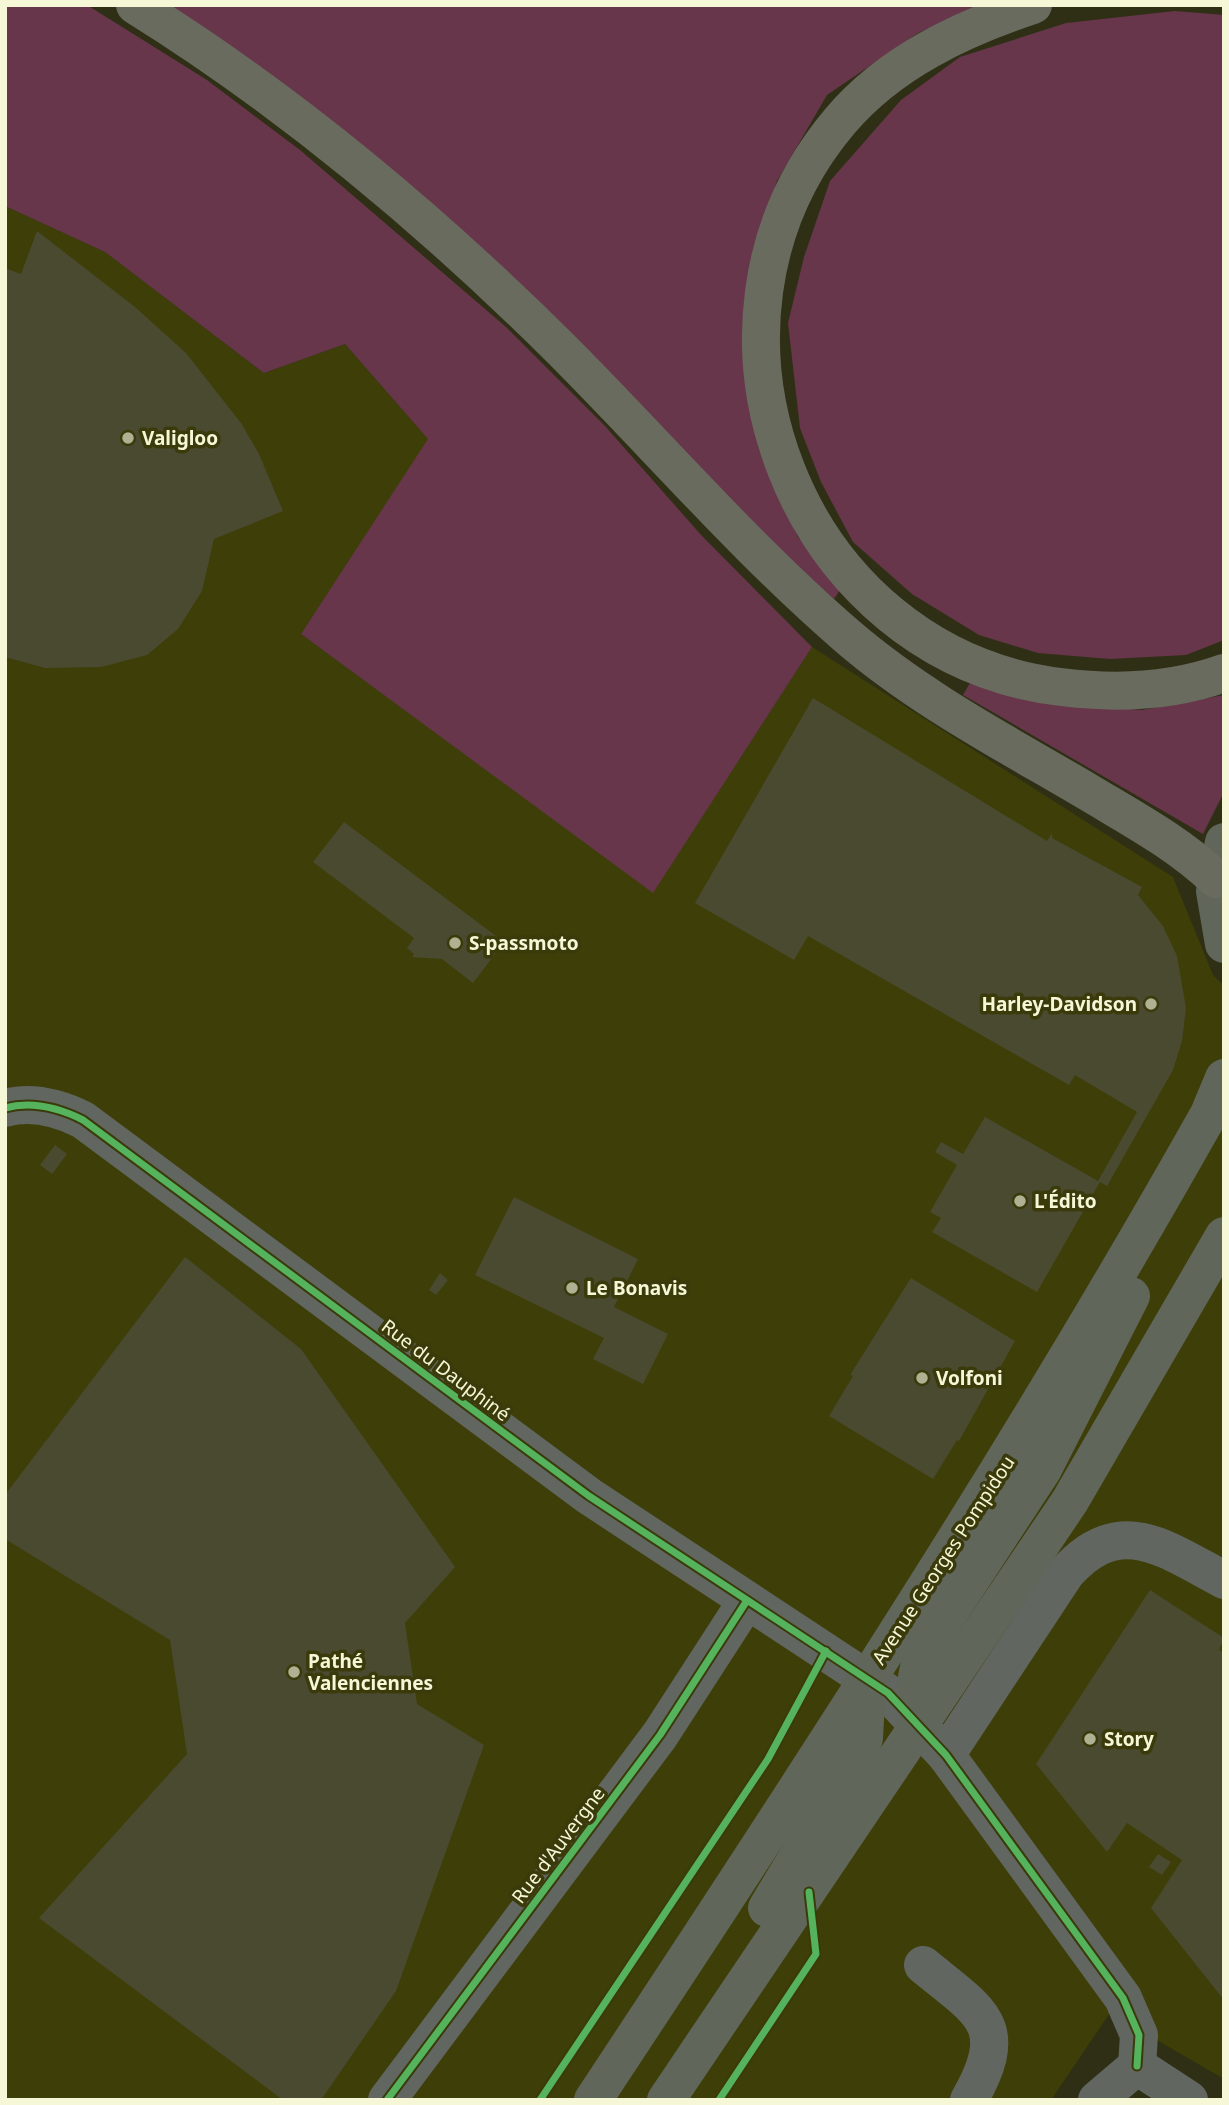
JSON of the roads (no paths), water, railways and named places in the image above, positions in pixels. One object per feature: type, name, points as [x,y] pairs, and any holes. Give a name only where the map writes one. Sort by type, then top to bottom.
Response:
[{"type":"highway","points":[[135,5],[306,122],[409,206],[564,352],[727,522],[868,654],[955,713],[1161,835],[1216,879]]},
{"type":"highway","points":[[1033,5],[949,38],[901,66],[856,103],[808,165],[783,218],[763,306],[761,362],[776,441],[797,496],[839,564],[886,612],[939,650],[1022,681],[1105,692],[1161,688],[1224,673]]},
{"type":"main road","points":[[1224,842],[1216,879],[1215,905],[1224,944]]},
{"type":"main road","name":"Avenue Georges Pompidou","points":[[593,2100],[760,1850],[1029,1425],[1209,1114],[1224,1078]]},
{"type":"main road","points":[[920,1725],[915,1678],[922,1656],[1057,1444],[1120,1321],[1209,1114]]},
{"type":"main road","points":[[676,2085],[1070,1501],[1224,1236]]},
{"type":"main road","points":[[676,2085],[745,1944],[859,1755],[864,1738],[867,1678]]},
{"type":"street","name":"Rue du Dauphiné","points":[[5,1108],[21,1104],[39,1106],[83,1119],[589,1496],[746,1602],[867,1678],[920,1725],[946,1755],[1123,1998],[1139,2035],[1137,2066]]},
{"type":"street","points":[[946,1755],[1066,1573],[1089,1550],[1116,1539],[1145,1541],[1224,1580]]},
{"type":"street","name":"Rue d'Auvergne","points":[[387,2100],[660,1735],[746,1602]]},
{"type":"street","points":[[923,1965],[977,2010],[990,2033],[989,2060],[969,2100]]},
{"type":"street","points":[[1097,2100],[1137,2066],[1189,2100]]},
{"type":"place","name":"Valigloo","points":[[128,438]]},
{"type":"place","name":"S-passmoto","points":[[455,943]]},
{"type":"place","name":"Harley-Davidson","points":[[1151,1004]]},
{"type":"place","name":"L'Édito","points":[[1020,1201]]},
{"type":"place","name":"Le Bonavis","points":[[572,1288]]},
{"type":"place","name":"Volfoni","points":[[922,1378]]},
{"type":"place","name":"Pathé Valenciennes","points":[[294,1672]]},
{"type":"place","name":"Story","points":[[1090,1739]]}]
